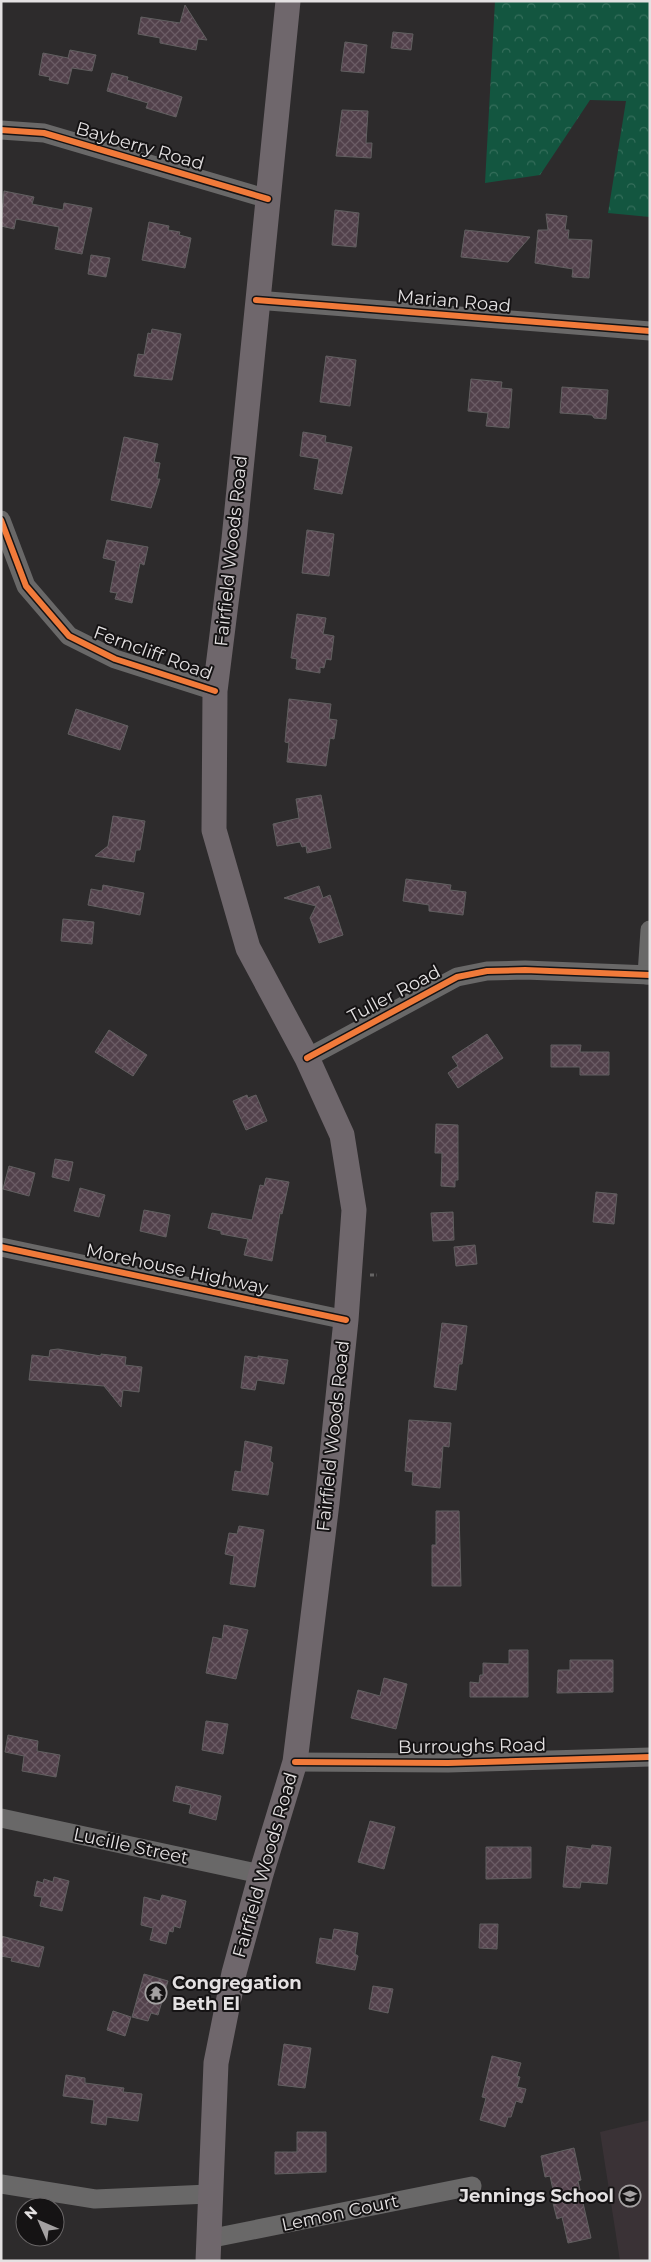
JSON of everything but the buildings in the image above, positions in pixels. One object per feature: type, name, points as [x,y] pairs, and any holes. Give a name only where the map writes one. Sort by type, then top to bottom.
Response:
[{"type":"main road","name":"Fairfield Woods Road","points":[[208,2250],[216,2063],[234,1973],[261,1874],[295,1762],[346,1320],[354,1210],[342,1135],[306,1058],[248,948],[214,830],[215,692],[234,539],[256,300],[288,1]]},
{"type":"street","name":"Bayberry Road","points":[[1,130],[44,133],[268,200]]},
{"type":"street","name":"Marian Road","points":[[256,300],[650,331]]},
{"type":"street","name":"Ferncliff Road","points":[[1,520],[26,586],[69,636],[116,659],[215,692]]},
{"type":"street","points":[[649,975],[650,930]]},
{"type":"street","name":"Tuller Road","points":[[306,1058],[457,977],[487,971],[525,970],[649,975]]},
{"type":"street","name":"Morehouse Highway","points":[[1,1247],[346,1320]]},
{"type":"street","name":"Burroughs Road","points":[[295,1762],[448,1762],[650,1757]]},
{"type":"street","name":"Lucille Street","points":[[1,1818],[261,1874]]},
{"type":"street","points":[[1,2184],[95,2199],[209,2194]]},
{"type":"street","name":"Lemon Court","points":[[208,2250],[472,2186]]},
{"type":"shaded area","name":"Jennings School","points":[[650,2120],[650,2261],[620,2261],[600,2132]]},
{"type":"green space","points":[[495,1],[650,1],[650,217],[608,213],[626,101],[590,100],[540,175],[485,183]]},
{"type":"cycle path","points":[[1,130],[44,133],[268,199]]},
{"type":"cycle path","points":[[256,300],[650,331]]},
{"type":"cycle path","points":[[1,520],[26,586],[69,636],[115,659],[215,691]]},
{"type":"cycle path","points":[[307,1058],[457,977],[487,971],[525,970],[650,975]]},
{"type":"cycle path","points":[[1,1247],[346,1320]]},
{"type":"cycle path","points":[[295,1762],[448,1763],[650,1757]]},
{"type":"place","name":"Congregation Beth El","points":[[156,1993]]},
{"type":"place","name":"Jennings School","points":[[630,2196]]}]
